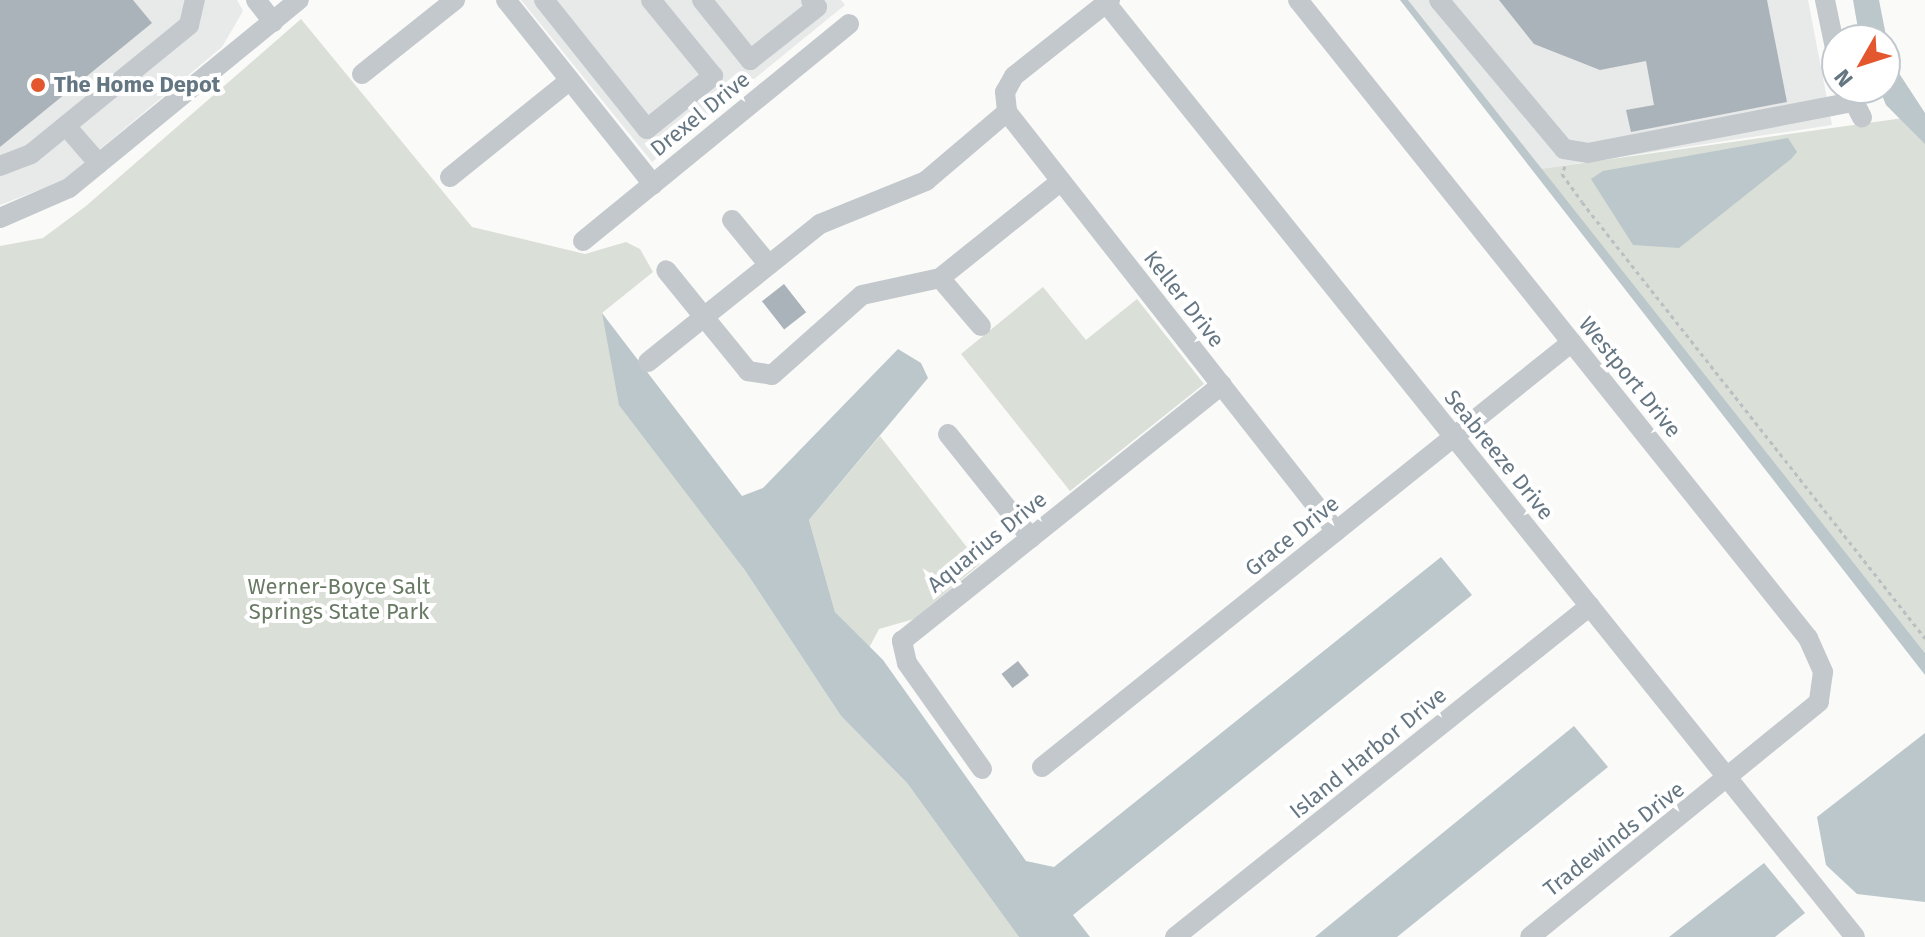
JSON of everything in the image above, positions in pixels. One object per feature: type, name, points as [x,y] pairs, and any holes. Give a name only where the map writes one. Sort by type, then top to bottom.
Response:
[{"type":"street","points":[[0,166],[31,154],[189,25],[195,0]]},
{"type":"street","points":[[256,0],[273,22]]},
{"type":"street","points":[[0,218],[33,209],[99,164],[299,0]]},
{"type":"street","points":[[362,74],[455,0]]},
{"type":"street","name":"Drexel Drive","points":[[506,0],[653,184],[843,28],[814,3]]},
{"type":"street","points":[[544,0],[647,129],[646,140],[629,154]]},
{"type":"street","points":[[647,129],[713,76],[651,0]]},
{"type":"street","points":[[702,0],[750,60],[814,3]]},
{"type":"street","name":"Westport Drive","points":[[1298,0],[1808,638],[1823,672],[1819,702],[1729,779]]},
{"type":"street","points":[[1439,0],[1547,135],[1564,149],[1588,153],[1849,104]]},
{"type":"street","points":[[1825,0],[1830,24]]},
{"type":"street","points":[[648,362],[820,224],[926,181],[1006,102],[1014,76],[1108,1]]},
{"type":"street","name":"Seabreeze Drive","points":[[1108,1],[1855,937]]},
{"type":"street","points":[[450,177],[570,80]]},
{"type":"street","name":"Keller Drive","points":[[1006,102],[1061,181],[1336,531]]},
{"type":"street","points":[[66,126],[99,164]]},
{"type":"street","points":[[666,270],[748,371],[772,375],[862,295],[940,278],[1061,181]]},
{"type":"street","points":[[583,241],[653,184]]},
{"type":"street","points":[[732,220],[769,265]]},
{"type":"street","points":[[940,278],[981,326]]},
{"type":"street","name":"Grace Drive","points":[[1042,767],[1572,342]]},
{"type":"street","name":"Aquarius Drive","points":[[982,769],[907,663],[902,641],[1222,385]]},
{"type":"street","points":[[948,434],[1031,538]]},
{"type":"street","name":"Island Harbor Drive","points":[[1175,937],[1590,606]]},
{"type":"street","name":"Tradewinds Drive","points":[[1530,937],[1729,779]]},
{"type":"path","points":[[1588,153],[1569,159],[1562,174],[1925,638]]},
{"type":"shaded area","points":[[0,0],[237,0],[243,11],[222,47],[62,181],[0,205]]},
{"type":"shaded area","points":[[521,0],[841,0],[845,5],[652,162]]},
{"type":"shaded area","points":[[1400,0],[1408,0],[1925,653],[1925,675]]},
{"type":"shaded area","points":[[1408,0],[1808,0],[1821,68],[1821,104],[1828,104],[1832,125],[1540,169]]},
{"type":"shaded area","points":[[1853,0],[1879,0],[1884,24],[1857,24]]},
{"type":"shaded area","points":[[1901,76],[1925,113],[1925,144],[1886,105],[1901,104]]},
{"type":"shaded area","points":[[1788,138],[1797,152],[1791,159],[1679,248],[1633,245],[1591,179],[1603,171]]},
{"type":"shaded area","points":[[602,313],[742,496],[763,488],[898,349],[921,363],[928,378],[809,520],[835,612],[883,660],[1026,861],[1054,867],[1441,557],[1472,595],[1073,915],[1090,937],[1019,937],[907,783],[841,716],[744,569],[619,405]]},
{"type":"shaded area","points":[[1574,726],[1608,767],[1397,937],[1315,937]]},
{"type":"shaded area","points":[[1925,733],[1925,902],[1857,894],[1826,865],[1817,817]]},
{"type":"shaded area","points":[[1764,863],[1805,913],[1775,937],[1669,937]]},
{"type":"green space","name":"Werner-Boyce Salt Springs State Park","points":[[301,19],[472,227],[585,254],[626,242],[640,249],[653,272],[602,313],[744,569],[841,716],[907,783],[1019,937],[0,937],[0,246],[43,238],[86,206]]},
{"type":"green space","points":[[1925,115],[1925,653],[1540,169]]},
{"type":"green space","points":[[1043,287],[1086,340],[1137,299],[1204,384],[1070,491],[961,354]]},
{"type":"green space","points":[[880,436],[980,564],[914,619],[879,629],[869,648],[835,612],[809,520]]},
{"type":"building","name":"The Home Depot","points":[[0,0],[133,0],[152,23],[0,147]]},
{"type":"building","points":[[1499,0],[1767,0],[1787,102],[1631,132],[1626,110],[1654,105],[1646,61],[1600,70],[1534,44]]},
{"type":"building","points":[[784,284],[806,312],[784,330],[762,301]]},
{"type":"building","points":[[1018,661],[1029,675],[1013,688],[1001,674]]},
{"type":"place","name":"The Home Depot","points":[[38,85]]}]
